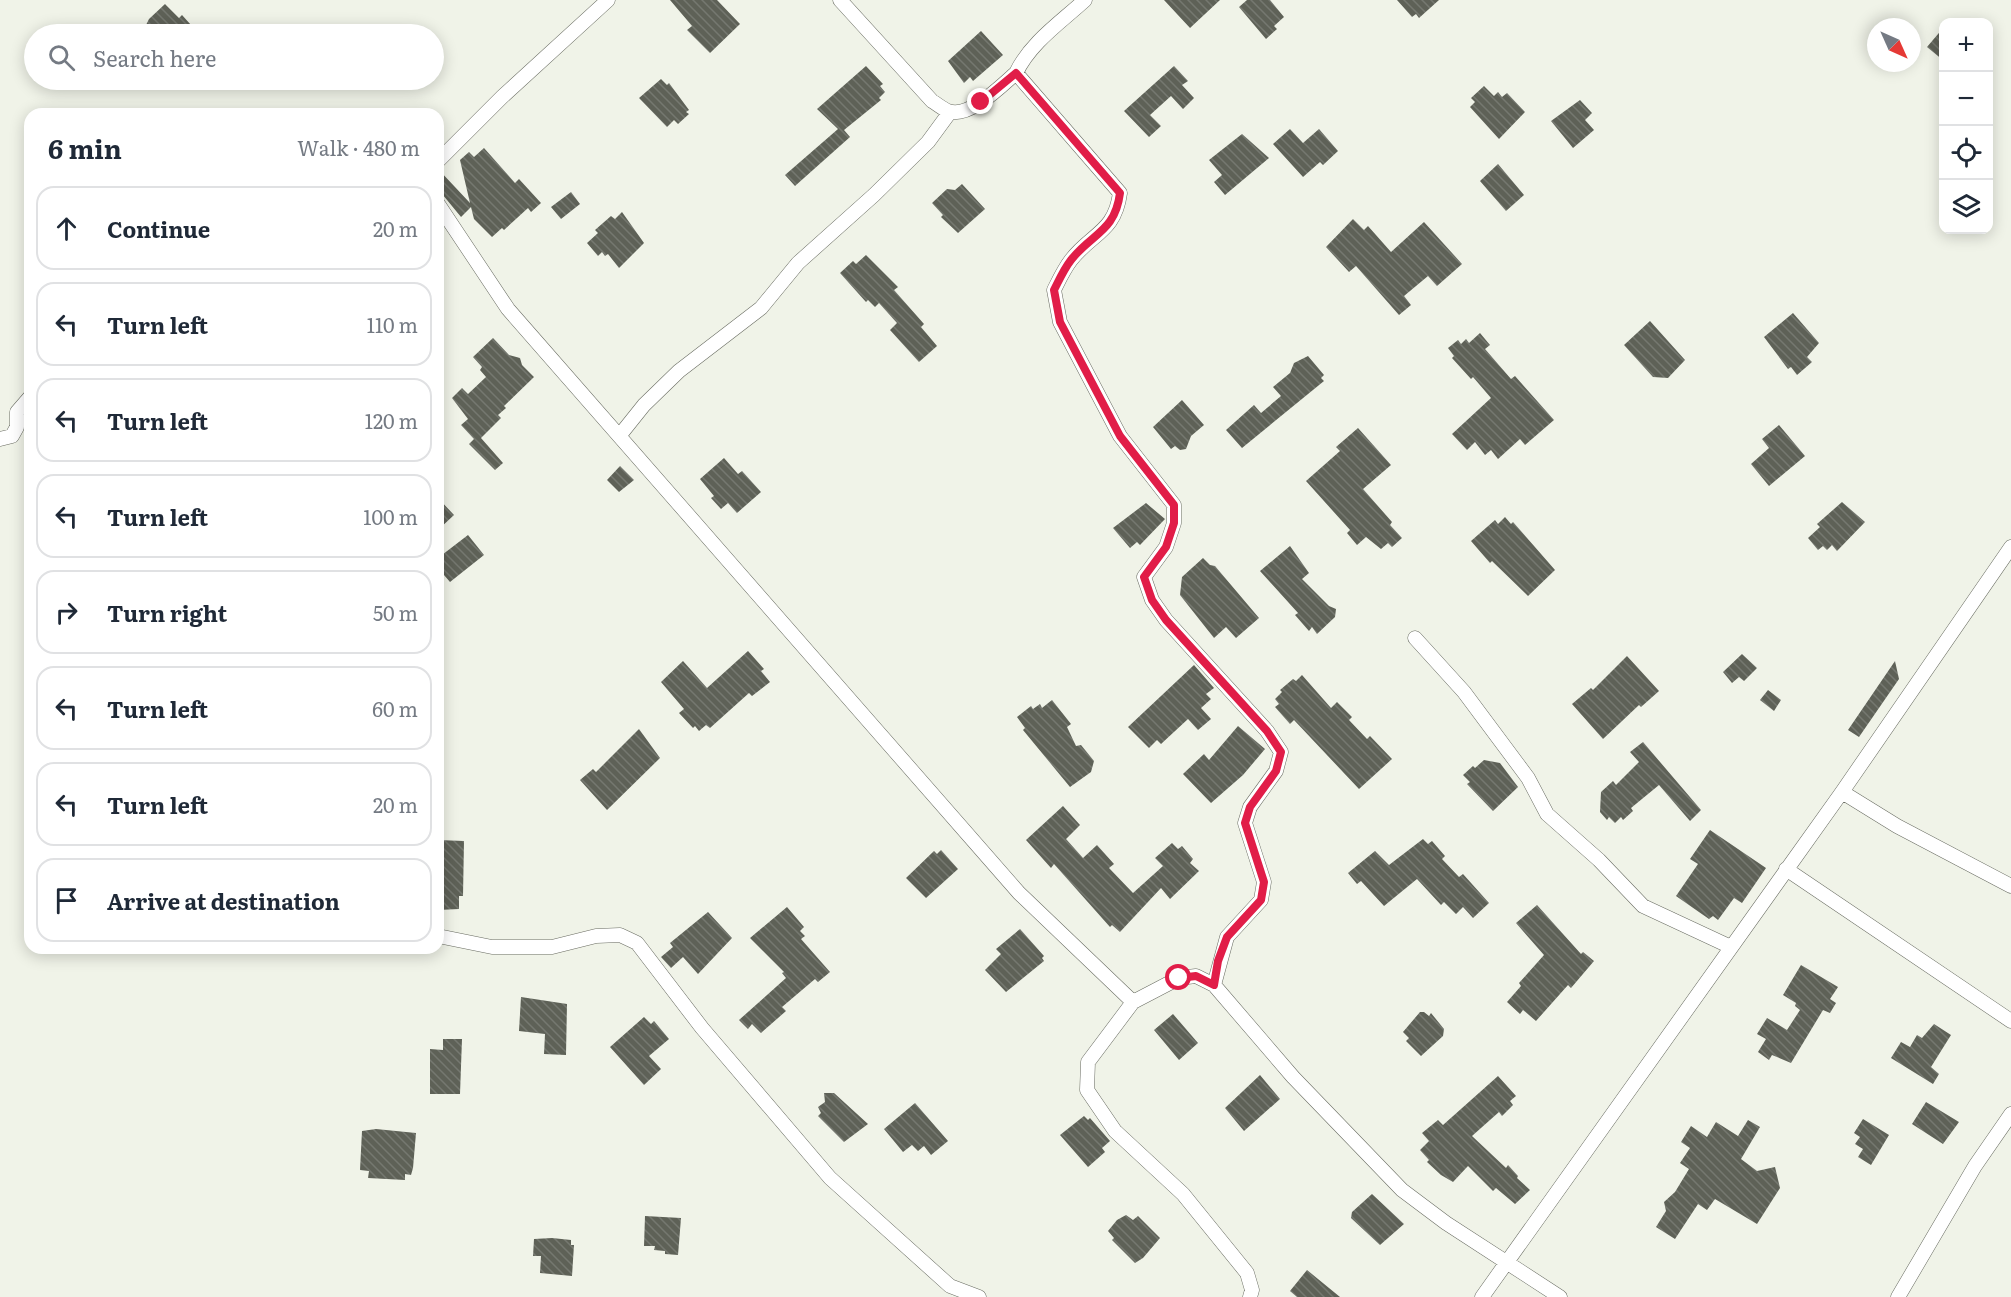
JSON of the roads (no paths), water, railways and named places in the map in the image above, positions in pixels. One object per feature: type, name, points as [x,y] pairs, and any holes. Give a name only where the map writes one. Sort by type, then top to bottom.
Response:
[{"type":"street","points":[[444,155],[502,97],[608,0]]},
{"type":"street","points":[[840,0],[932,101],[950,112],[965,111],[981,102],[1016,73],[1022,61],[1039,41],[1085,0]]},
{"type":"street","points":[[1016,73],[1120,193],[1118,210],[1112,223],[1071,260],[1054,290],[1060,322],[1120,436],[1174,505],[1174,523],[1166,547],[1144,577],[1152,600],[1166,620],[1267,731],[1281,752],[1276,771],[1250,807],[1245,823],[1264,882],[1261,900],[1227,937],[1218,961],[1214,985]]},
{"type":"street","points":[[620,435],[644,405],[679,371],[761,309],[798,263],[874,195],[928,142],[950,112]]},
{"type":"street","points":[[444,213],[508,309],[620,435],[674,500],[1019,893],[1133,1002]]},
{"type":"street","points":[[0,439],[12,436],[17,427],[17,412],[24,404]]},
{"type":"street","points":[[1482,1297],[1842,792],[2011,547]]},
{"type":"street","points":[[1415,638],[1464,692],[1528,778],[1547,814],[1599,860],[1643,906],[1731,947]]},
{"type":"street","points":[[1842,792],[1897,826],[2011,886]]},
{"type":"street","points":[[1786,869],[2011,1021]]},
{"type":"street","points":[[444,937],[492,947],[552,947],[596,936],[620,935],[637,943],[702,1028],[830,1178],[950,1286],[979,1297]]},
{"type":"street","points":[[1250,1297],[1252,1290],[1247,1273],[1183,1194],[1115,1131],[1087,1090],[1088,1062],[1133,1002],[1179,978],[1196,976],[1214,985],[1301,1086],[1402,1190],[1446,1223],[1560,1297]]},
{"type":"street","points":[[1898,1297],[1975,1166],[2011,1114]]}]
